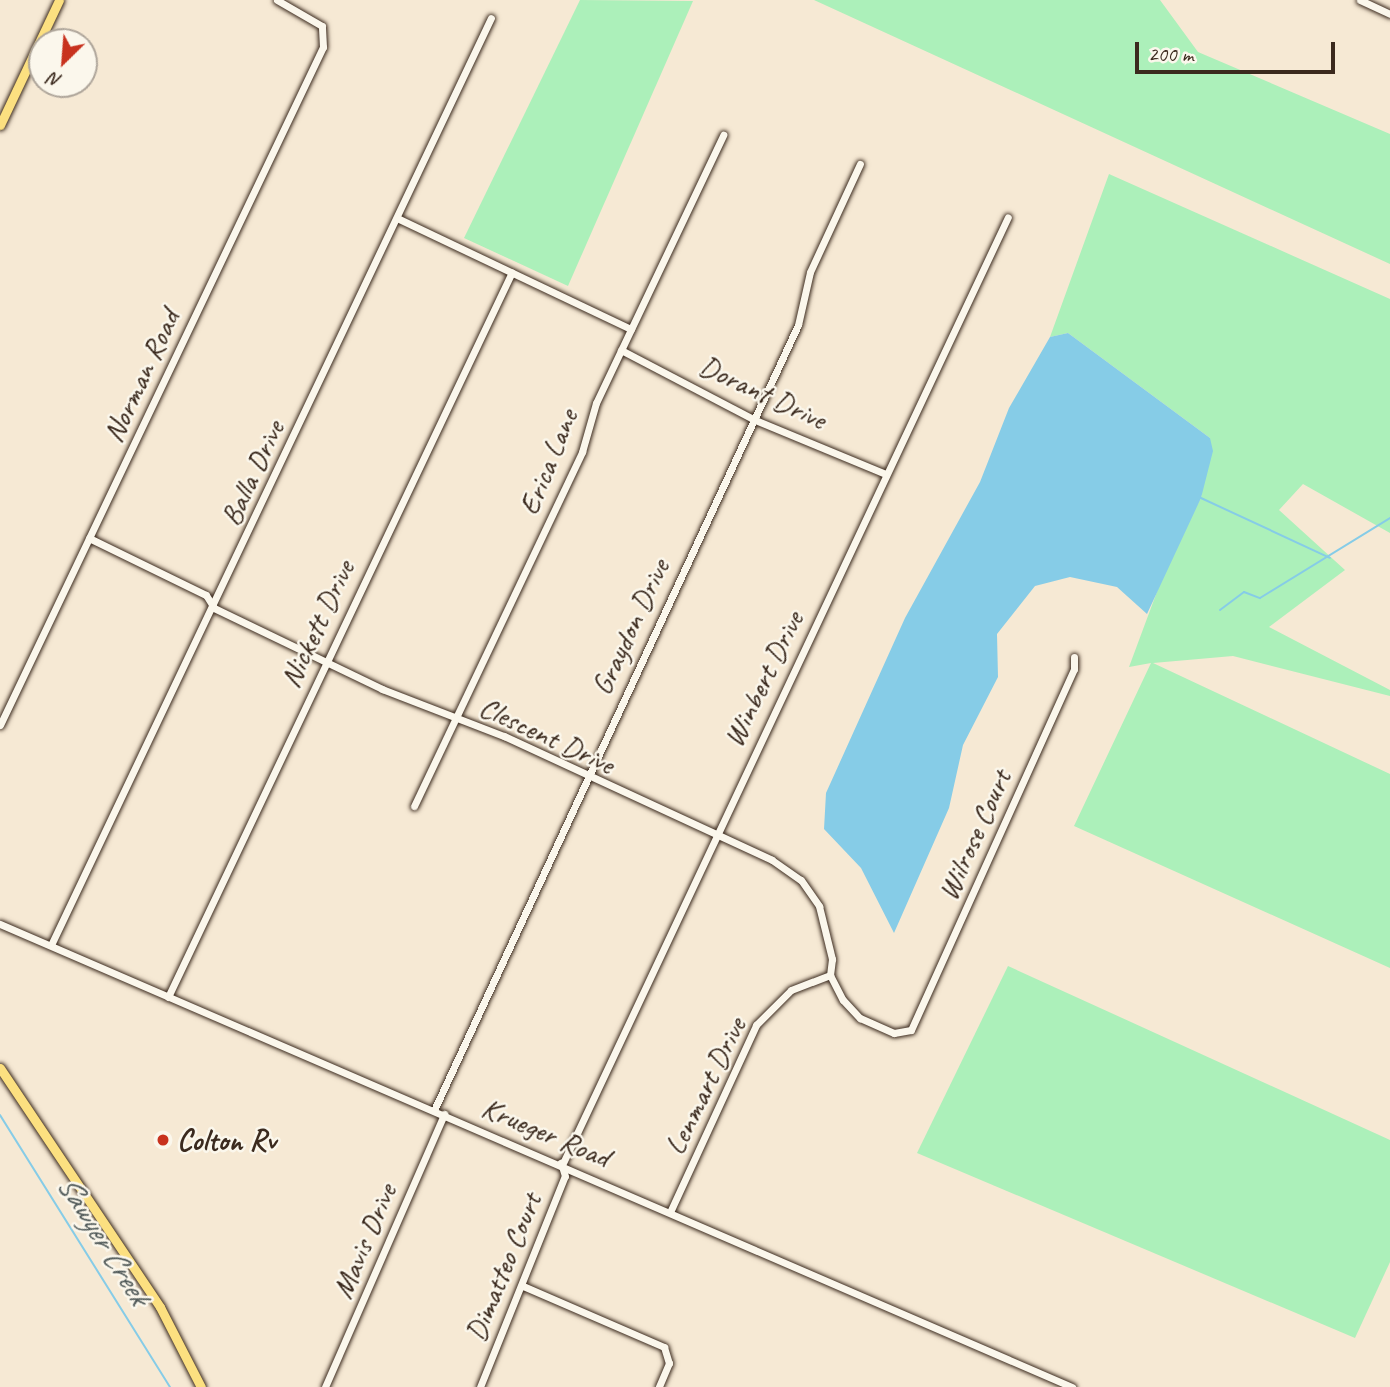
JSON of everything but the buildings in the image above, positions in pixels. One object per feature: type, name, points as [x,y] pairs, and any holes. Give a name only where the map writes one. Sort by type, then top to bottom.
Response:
[{"type":"main road","points":[[0,125],[59,0]]},
{"type":"main road","points":[[0,1068],[160,1307],[201,1387]]},
{"type":"street","name":"Norman Road","points":[[0,725],[323,47],[322,26],[277,0]]},
{"type":"street","points":[[1360,0],[1390,14]]},
{"type":"street","name":"Balla Drive","points":[[51,945],[214,608],[491,18]]},
{"type":"street","name":"Erica Lane","points":[[414,806],[582,452],[596,403],[723,135]]},
{"type":"street","name":"Graydon Drive","points":[[435,1108],[584,777],[798,325],[810,272],[860,164]]},
{"type":"street","name":"Winbert Drive","points":[[562,1163],[1007,217]]},
{"type":"street","points":[[397,218],[631,329]]},
{"type":"street","name":"Nickett Drive","points":[[168,997],[324,661],[512,272]]},
{"type":"street","name":"Dorant Drive","points":[[621,350],[753,419],[886,474]]},
{"type":"street","name":"Clescent Drive","points":[[89,538],[206,595],[214,608],[324,661],[457,718],[715,837],[772,860],[801,880],[825,919],[830,975],[860,1018],[894,1033],[911,1030]]},
{"type":"street","name":"Wilrose Court","points":[[911,1030],[1074,669],[1074,657]]},
{"type":"street","name":"Krueger Road","points":[[0,924],[435,1108],[1072,1387]]},
{"type":"street","name":"Lenmart Drive","points":[[671,1210],[757,1024],[791,990],[830,975]]},
{"type":"street","name":"Mavis Drive","points":[[326,1387],[444,1114]]},
{"type":"street","name":"Dimatteo Court","points":[[480,1387],[523,1286],[565,1176],[562,1163]]},
{"type":"street","points":[[523,1286],[664,1347],[669,1363],[659,1387]]},
{"type":"green space","points":[[580,0],[693,1],[568,286],[464,238]]},
{"type":"green space","points":[[814,0],[1160,0],[1198,52],[1390,134],[1390,264]]},
{"type":"green space","points":[[1109,174],[1390,299],[1390,533],[1303,484],[1279,510],[1345,570],[1269,627],[1390,690],[1390,696],[1233,656],[1153,663],[1390,774],[1390,968],[1074,826],[1151,663],[1129,667],[1171,554],[1201,498],[1210,438],[1068,333],[1050,337]]},
{"type":"green space","points":[[1008,966],[1390,1140],[1390,1262],[1355,1338],[917,1153]]},
{"type":"water","points":[[1068,333],[1210,438],[1213,451],[1201,498],[1147,614],[1117,587],[1070,577],[1035,586],[997,634],[998,677],[963,745],[949,808],[894,933],[861,868],[824,829],[826,793],[905,618],[980,482],[1009,408],[1050,337]]},
{"type":"waterway","points":[[1201,498],[1330,558]]},
{"type":"waterway","points":[[1220,610],[1244,592],[1260,598],[1390,518]]},
{"type":"waterway","name":"Sawyer Creek","points":[[0,1115],[170,1387]]},
{"type":"place","name":"Colton Rv","points":[[163,1140]]}]
